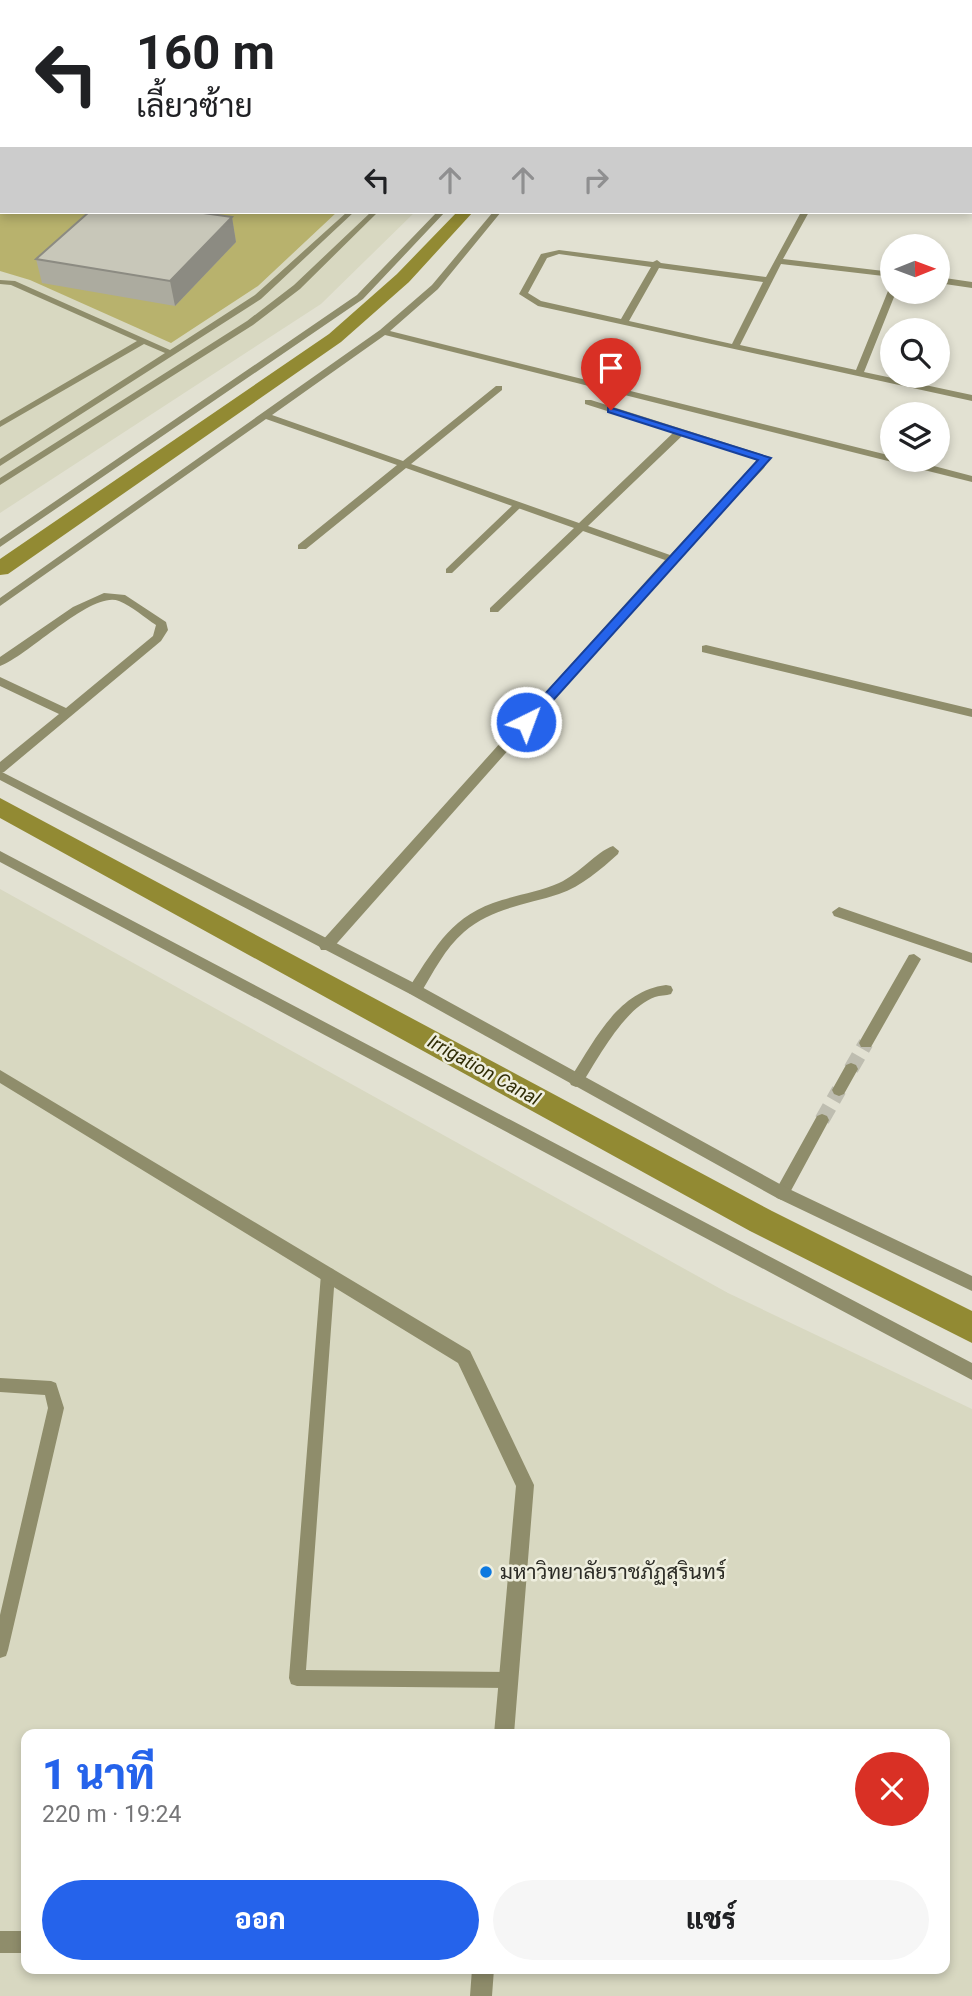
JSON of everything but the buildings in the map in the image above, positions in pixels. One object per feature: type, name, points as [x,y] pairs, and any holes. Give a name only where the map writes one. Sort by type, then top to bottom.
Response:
[{"type":"street","points":[[0,544],[360,297],[439,214]]},
{"type":"street","points":[[0,603],[383,332],[435,287],[496,214]]},
{"type":"street","points":[[735,347],[804,214]]},
{"type":"street","points":[[769,280],[576,252],[548,253],[523,295],[538,303],[972,398]]},
{"type":"street","points":[[778,261],[880,274]]},
{"type":"street","points":[[624,322],[657,263]]},
{"type":"street","points":[[950,282],[972,285]]},
{"type":"street","points":[[859,374],[886,304]]},
{"type":"street","points":[[383,332],[880,456]]},
{"type":"street","points":[[302,547],[499,388]]},
{"type":"street","points":[[326,946],[765,458],[588,402]]},
{"type":"street","points":[[267,416],[672,559]]},
{"type":"street","points":[[494,610],[681,430]]},
{"type":"street","points":[[945,472],[972,479]]},
{"type":"street","points":[[0,662],[77,609],[104,596],[121,597],[159,620],[162,630],[157,638],[0,769]]},
{"type":"street","points":[[706,649],[972,713]]},
{"type":"street","points":[[0,681],[67,713]]},
{"type":"street","points":[[0,775],[415,990],[782,1193],[972,1284]]},
{"type":"street","points":[[415,990],[457,929],[478,915],[508,901],[565,886],[585,876],[614,851]]},
{"type":"street","points":[[0,856],[972,1372]]},
{"type":"street","points":[[839,912],[972,958]]},
{"type":"street","points":[[866,1043],[914,959]]},
{"type":"street","points":[[576,1081],[628,1007],[649,992],[666,990]]},
{"type":"street","points":[[839,1090],[851,1069]]},
{"type":"street","points":[[0,1076],[464,1357],[525,1485],[504,1729]]},
{"type":"street","points":[[782,1193],[822,1120]]},
{"type":"street","points":[[0,1942],[21,1941]]},
{"type":"street","points":[[481,1996],[483,1974]]},
{"type":"lane","points":[[0,463],[258,297],[349,214]]},
{"type":"lane","points":[[0,482],[250,323],[297,287],[373,214]]},
{"type":"lane","points":[[0,282],[12,283],[172,354]]},
{"type":"lane","points":[[0,424],[143,341]]},
{"type":"lane","points":[[449,571],[518,505]]},
{"type":"lane","points":[[328,1274],[297,1678],[509,1680]]},
{"type":"lane","points":[[0,1385],[51,1388],[56,1408],[0,1650]]},
{"type":"shaded area","points":[[0,214],[413,214],[321,304],[0,513]]},
{"type":"shaded area","points":[[0,214],[335,214],[258,286],[171,343],[30,280],[0,271]]},
{"type":"shaded area","name":"มหาวิทยาลัยราชภัฏสุรินทร์","points":[[0,889],[728,1293],[972,1409],[972,1996],[0,1996]]},
{"type":"waterway","points":[[0,569],[335,338],[403,278],[463,214]]},
{"type":"waterway","name":"Irrigation Canal","points":[[0,807],[761,1221],[972,1328]]},
{"type":"tunnel","points":[[851,1069],[866,1043]]},
{"type":"tunnel","points":[[822,1120],[839,1090]]},
{"type":"place","name":"มหาวิทยาลัยราชภัฏสุรินทร์","points":[[486,1572]]},
{"type":"route","points":[[526,722],[765,458],[611,410]]}]
